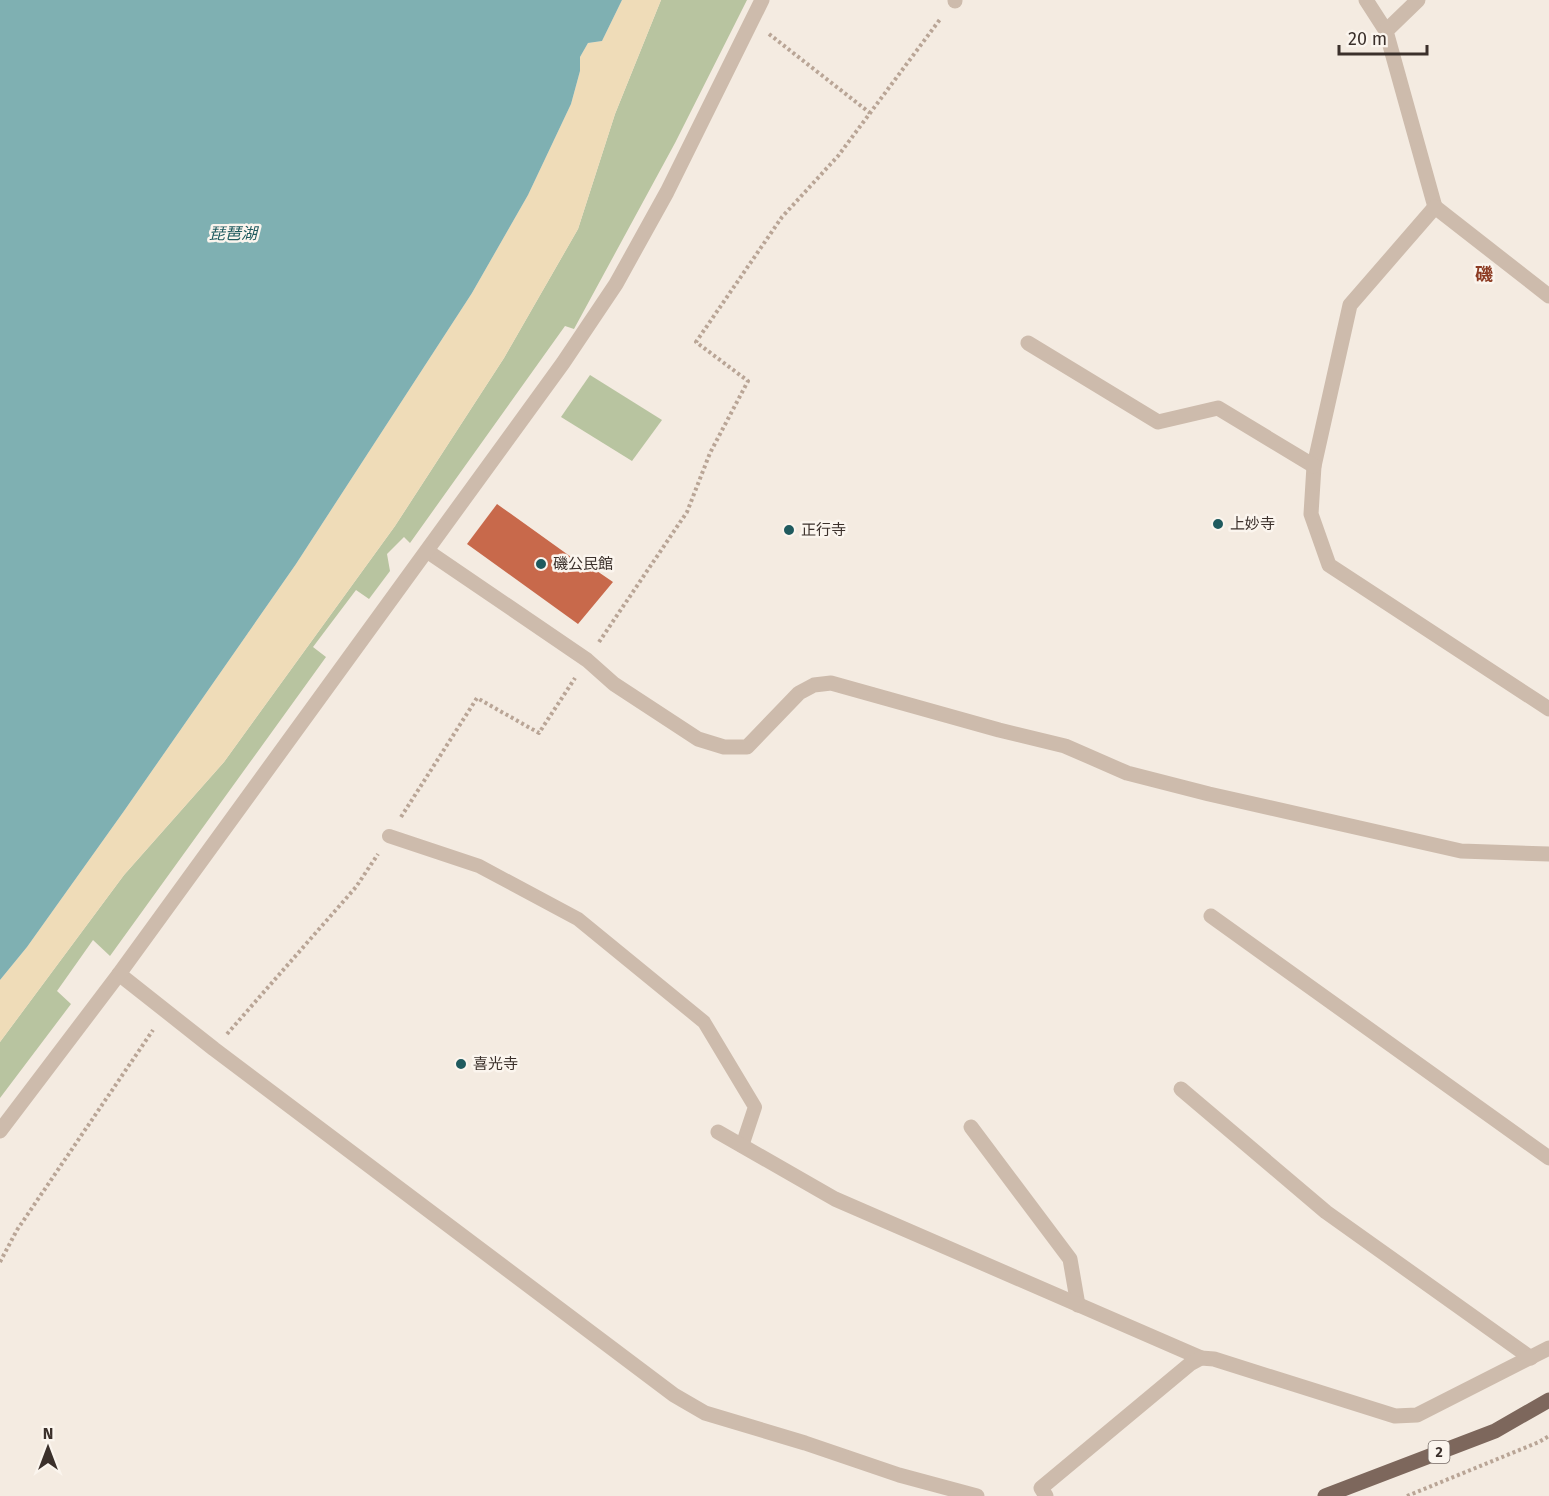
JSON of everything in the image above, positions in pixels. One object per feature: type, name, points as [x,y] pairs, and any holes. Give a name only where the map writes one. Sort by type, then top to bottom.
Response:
[{"type":"main road","name":"2","points":[[1325,1496],[1495,1431],[1549,1400]]},
{"type":"street","points":[[0,1131],[119,974],[563,363],[616,284],[667,192],[762,0]]},
{"type":"street","points":[[1366,0],[1386,31],[1435,207],[1549,296]]},
{"type":"street","points":[[1386,31],[1418,0]]},
{"type":"street","points":[[1435,207],[1350,305],[1314,466],[1311,514],[1329,565],[1549,709]]},
{"type":"street","points":[[1028,343],[1158,422],[1218,408],[1314,466]]},
{"type":"street","points":[[427,550],[587,660],[614,684],[698,739],[724,747],[747,747],[799,693],[814,685],[831,683],[1065,746],[1127,773],[1209,794],[1461,851],[1549,854]]},
{"type":"street","points":[[1211,916],[1549,1158]]},
{"type":"street","points":[[119,974],[223,1056],[674,1395],[705,1413],[805,1443],[899,1475],[976,1496]]},
{"type":"street","points":[[1181,1089],[1326,1212],[1531,1358]]},
{"type":"street","points":[[971,1127],[1070,1259],[1078,1305]]},
{"type":"street","points":[[718,1132],[835,1200],[1201,1358],[1214,1359],[1395,1416],[1417,1416],[1549,1348]]},
{"type":"street","points":[[1039,1493],[1190,1364],[1201,1358]]},
{"type":"lane","points":[[389,836],[479,866],[579,919],[704,1023],[755,1107],[742,1146]]},
{"type":"path","points":[[587,660],[687,512],[710,453],[748,381],[696,342],[782,218],[838,156],[955,1]]},
{"type":"path","points":[[752,21],[870,113]]},
{"type":"path","points":[[0,1262],[17,1230],[166,1011]]},
{"type":"path","points":[[1407,1496],[1549,1436]]},
{"type":"green space","points":[[661,0],[747,0],[675,143],[574,329],[565,326],[410,543],[404,537],[387,554],[390,571],[369,599],[356,590],[313,647],[326,657],[110,956],[93,940],[57,991],[71,1004],[0,1098],[0,1042],[124,875],[224,762],[395,526],[504,358],[578,229],[615,114]]},
{"type":"green space","points":[[590,375],[662,420],[632,461],[561,417]]},
{"type":"sand","points":[[622,0],[661,0],[615,114],[578,229],[504,358],[395,526],[224,762],[124,875],[0,1042],[0,980],[27,947],[124,811],[296,564],[472,293],[528,195],[571,104],[580,71],[580,57],[588,43],[602,41]]},
{"type":"water","name":"琵琶湖","points":[[0,0],[622,0],[602,41],[588,43],[580,57],[580,71],[571,104],[528,195],[472,293],[296,564],[124,811],[27,947],[0,980]]},
{"type":"building","points":[[497,504],[592,572],[594,569],[613,582],[578,624],[467,544]]},
{"type":"place","name":"上妙寺","points":[[1218,524]]},
{"type":"place","name":"正行寺","points":[[789,530]]},
{"type":"place","name":"磯公民館","points":[[541,564]]},
{"type":"place","name":"喜光寺","points":[[461,1064]]},
{"type":"district","name":"磯","points":[[1484,275]]}]
